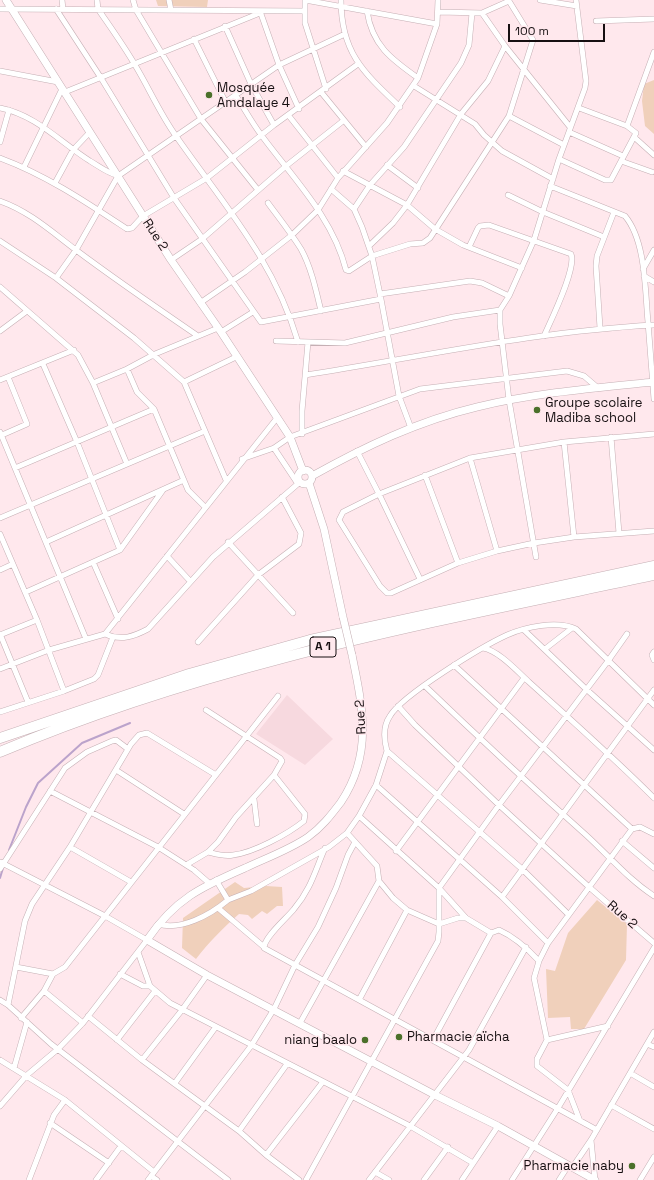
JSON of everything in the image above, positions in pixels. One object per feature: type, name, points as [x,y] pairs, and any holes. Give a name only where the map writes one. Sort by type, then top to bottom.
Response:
[{"type":"highway","name":"A 1","points":[[0,738],[189,674],[310,640],[654,566]]},
{"type":"highway","name":"A 1","points":[[0,752],[82,718],[246,667],[362,638],[654,575]]},
{"type":"street","name":"Rue 2","points":[[6,0],[171,260],[220,330],[236,357],[290,437],[303,471]]},
{"type":"street","points":[[62,0],[63,9]]},
{"type":"street","points":[[97,0],[98,9],[135,64],[175,135],[245,231],[262,258],[290,315],[298,342]]},
{"type":"street","points":[[133,0],[136,10],[201,119],[258,190]]},
{"type":"street","points":[[169,0],[171,10]]},
{"type":"street","points":[[366,147],[343,121],[323,90],[305,23],[305,0],[437,24]]},
{"type":"street","points":[[341,0],[345,34],[358,64],[372,81],[400,106]]},
{"type":"street","points":[[200,302],[233,281],[292,235],[318,210],[343,170],[366,147],[400,106],[418,78],[437,24],[439,12],[438,0]]},
{"type":"street","points":[[536,558],[509,400],[500,310],[509,296],[534,240],[559,159],[579,108],[586,81],[577,3],[540,0]]},
{"type":"street","points":[[235,94],[261,135],[318,210],[339,246],[346,270],[349,271],[372,256],[410,244],[423,242],[430,238],[509,116],[532,46],[532,37],[508,1],[502,2],[482,13],[439,12]]},
{"type":"street","points":[[0,9],[260,12],[305,11]]},
{"type":"street","points":[[56,9],[101,78],[174,198],[261,322],[290,315],[321,311],[381,296],[470,281],[482,283],[509,296]]},
{"type":"street","points":[[367,11],[371,30],[377,42],[404,69],[418,78]]},
{"type":"street","points":[[0,71],[61,88],[101,78],[260,12]]},
{"type":"street","points":[[260,12],[279,65],[299,109]]},
{"type":"street","points":[[354,209],[370,185],[404,147],[467,52],[470,39],[472,13]]},
{"type":"street","points":[[482,13],[505,46],[570,130],[622,158],[652,172]]},
{"type":"street","points":[[596,20],[654,19]]},
{"type":"street","points":[[225,26],[251,84],[274,125]]},
{"type":"street","points":[[56,278],[76,250],[118,176],[175,135],[201,119],[235,94],[279,65],[312,48],[345,34]]},
{"type":"street","points":[[194,39],[225,102]]},
{"type":"street","points":[[368,246],[393,223],[407,205],[461,114],[488,81],[505,46]]},
{"type":"street","points":[[627,126],[654,52]]},
{"type":"street","points":[[0,158],[24,167],[55,183],[127,229],[136,226],[143,216],[206,178],[274,125],[299,109],[358,64]]},
{"type":"street","points":[[414,86],[475,124],[491,143],[553,179]]},
{"type":"street","points":[[24,167],[61,88]]},
{"type":"street","points":[[0,108],[27,116],[44,126],[73,150],[110,173],[118,176]]},
{"type":"street","points":[[559,159],[608,181],[613,178],[636,133],[627,126],[579,108]]},
{"type":"street","points":[[0,142],[8,110]]},
{"type":"street","points":[[289,116],[338,178]]},
{"type":"street","points":[[509,116],[564,145]]},
{"type":"street","points":[[171,260],[202,239],[232,215],[286,166],[343,121]]},
{"type":"street","points":[[55,183],[73,150],[90,132]]},
{"type":"street","points":[[634,137],[654,156]]},
{"type":"street","points":[[387,165],[418,188]]},
{"type":"street","points":[[343,170],[407,205],[435,229],[469,247],[522,268]]},
{"type":"street","points":[[550,186],[625,216],[632,226],[637,237],[644,276],[654,399]]},
{"type":"street","points":[[331,189],[354,209],[372,256],[381,296],[392,361],[400,396],[411,428]]},
{"type":"street","points":[[508,195],[543,212],[604,237]]},
{"type":"street","points":[[0,201],[10,204],[37,220],[76,250],[198,336]]},
{"type":"street","points":[[268,203],[292,235],[305,257],[321,311]]},
{"type":"street","points":[[600,328],[596,266],[597,256],[614,212]]},
{"type":"street","points":[[469,247],[478,228],[485,225],[496,226],[571,254],[572,256],[568,279],[544,336]]},
{"type":"street","points":[[0,241],[56,278],[155,354],[184,382],[226,480]]},
{"type":"street","points":[[643,269],[654,250]]},
{"type":"street","points":[[644,276],[654,282]]},
{"type":"street","points":[[0,287],[74,350],[93,383],[127,464]]},
{"type":"street","points":[[276,341],[345,343],[461,315],[500,310]]},
{"type":"street","points":[[0,331],[27,311]]},
{"type":"street","points":[[93,383],[128,369],[155,354],[198,336],[220,330],[254,312]]},
{"type":"street","points":[[305,374],[502,342],[600,328],[654,325]]},
{"type":"street","points":[[302,434],[308,342]]},
{"type":"street","points":[[0,380],[74,350]]},
{"type":"street","points":[[184,382],[236,357]]},
{"type":"street","points":[[42,364],[77,442],[120,550]]},
{"type":"street","points":[[128,369],[137,392],[154,409],[191,494],[206,507]]},
{"type":"street","points":[[242,460],[274,448],[290,437],[302,434],[420,389],[568,371],[584,376],[598,388]]},
{"type":"street","points":[[8,377],[27,424],[1,433],[86,639]]},
{"type":"street","points":[[104,634],[113,637],[135,636],[148,628],[190,581],[228,542],[299,483],[309,483],[312,476],[357,451],[411,428],[461,412],[509,400],[653,382]]},
{"type":"street","points":[[15,468],[154,409]]},
{"type":"street","points":[[0,669],[49,650],[104,634],[118,619],[226,480],[277,418]]},
{"type":"street","points":[[0,518],[205,431]]},
{"type":"street","points":[[654,434],[564,442],[470,458],[379,494],[343,512],[339,520],[384,591],[394,593],[420,579],[458,563],[497,551],[534,543],[574,537],[654,531]]},
{"type":"street","points":[[611,437],[619,533]]},
{"type":"street","points":[[564,442],[574,537]]},
{"type":"street","points":[[274,448],[299,483]]},
{"type":"street","points":[[357,451],[420,579]]},
{"type":"street","points":[[470,458],[497,551]]},
{"type":"street","points":[[299,483],[299,476],[303,471],[308,471],[312,476]]},
{"type":"street","points":[[425,475],[458,563]]},
{"type":"street","points":[[46,542],[107,516],[184,480]]},
{"type":"street","name":"Rue 2","points":[[147,940],[158,924],[191,894],[212,882],[307,838],[323,825],[345,795],[358,768],[363,733],[360,698],[324,528],[309,483]]},
{"type":"street","points":[[26,592],[120,550],[163,490]]},
{"type":"street","points":[[198,642],[258,575],[295,548],[301,541],[301,533],[282,497]]},
{"type":"street","points":[[0,534],[26,592],[64,691]]},
{"type":"street","points":[[228,542],[293,613]]},
{"type":"street","points":[[167,556],[190,581]]},
{"type":"street","points":[[93,562],[118,619]]},
{"type":"street","points":[[0,570],[13,564]]},
{"type":"street","points":[[28,702],[0,634],[37,620]]},
{"type":"street","points":[[568,914],[522,869],[387,751],[385,745],[386,723],[390,715],[398,706],[454,665],[483,648],[508,635],[524,630],[563,625],[572,628],[654,705]]},
{"type":"street","points":[[545,649],[572,628]]},
{"type":"street","points":[[524,630],[586,689],[654,750]]},
{"type":"street","points":[[306,1180],[396,1020],[438,941],[440,924],[439,888],[627,634]]},
{"type":"street","points":[[0,712],[64,691],[96,677],[113,637]]},
{"type":"street","points":[[483,648],[492,650],[524,678],[628,772],[654,798]]},
{"type":"street","points":[[654,652],[652,655],[654,660]]},
{"type":"street","points":[[454,665],[585,784],[632,829]]},
{"type":"street","points":[[396,851],[524,678]]},
{"type":"street","points":[[424,686],[520,777],[633,880],[654,896]]},
{"type":"street","points":[[502,897],[606,753],[648,700],[654,690]]},
{"type":"street","points":[[22,1018],[44,991],[53,974],[65,967],[278,696]]},
{"type":"street","name":"Rue 2","points":[[398,706],[414,724],[499,805],[589,887],[654,943]]},
{"type":"street","points":[[186,865],[208,852],[218,842],[236,817],[254,799],[282,763],[282,759],[206,710]]},
{"type":"street","points":[[8,1005],[25,920],[37,896],[70,847],[128,749],[139,735],[147,733],[216,775]]},
{"type":"street","points":[[0,870],[2,862],[64,768],[87,752],[116,740],[128,749]]},
{"type":"street","points":[[158,924],[165,927],[173,926],[205,917],[228,900],[251,891],[325,848],[347,833],[359,816],[376,785],[387,751]]},
{"type":"street","points":[[116,770],[184,814]]},
{"type":"street","points":[[208,852],[219,855],[235,855],[274,838],[304,821],[305,814],[274,775]]},
{"type":"street","points":[[376,785],[502,897],[548,942]]},
{"type":"street","points":[[50,791],[158,847],[212,882],[228,900]]},
{"type":"street","points":[[254,799],[257,824]]},
{"type":"street","points":[[359,816],[396,851],[439,888],[466,918],[491,933]]},
{"type":"street","points":[[580,1120],[568,1090],[537,1066],[537,1059],[547,1040],[534,978],[539,960],[548,942],[632,829],[640,827],[654,834]]},
{"type":"street","points":[[347,833],[370,856],[376,866],[379,882],[407,910],[440,924],[458,918],[466,918]]},
{"type":"street","points":[[622,841],[654,868]]},
{"type":"street","points":[[151,1176],[251,1046],[274,1009],[295,965],[318,927],[336,888],[348,855],[355,842]]},
{"type":"street","points":[[70,847],[131,882]]},
{"type":"street","points":[[264,947],[272,933],[294,909],[307,891],[315,877],[325,848]]},
{"type":"street","points":[[2,862],[105,916],[207,975],[435,1095],[498,1126],[595,1180]]},
{"type":"street","points":[[300,1023],[379,882]]},
{"type":"street","points":[[218,908],[264,947],[597,1130]]},
{"type":"street","points":[[359,1000],[407,910]]},
{"type":"street","points":[[433,1040],[491,933],[499,930],[508,934],[526,947],[539,960]]},
{"type":"street","points":[[0,1106],[27,1075],[58,1049],[83,1023],[147,940]]},
{"type":"street","points":[[369,1180],[464,1057],[526,947]]},
{"type":"street","points":[[512,1180],[532,1146],[558,1108],[654,948]]},
{"type":"street","points":[[138,952],[150,986],[170,1003],[322,1083],[410,1126],[473,1162]]},
{"type":"street","points":[[16,967],[53,974]]},
{"type":"street","points":[[120,974],[143,986],[150,986]]},
{"type":"street","points":[[142,1060],[182,1010],[207,975]]},
{"type":"street","points":[[44,991],[83,1023]]},
{"type":"street","points":[[117,1040],[155,991]]},
{"type":"street","points":[[0,1000],[8,1005],[58,1049],[228,1180]]},
{"type":"street","points":[[88,1016],[142,1060],[175,1082],[204,1107],[239,1131],[266,1155],[299,1180]]},
{"type":"street","points":[[14,1068],[27,1022]]},
{"type":"street","points":[[547,1040],[608,1026]]},
{"type":"street","points":[[175,1082],[215,1028]]},
{"type":"street","points":[[558,1180],[591,1140],[654,1032]]},
{"type":"street","points":[[648,1044],[654,1047]]},
{"type":"street","points":[[0,1060],[27,1075],[65,1100],[121,1146],[151,1176],[157,1180]]},
{"type":"street","points":[[239,1131],[287,1064]]},
{"type":"street","points":[[630,1073],[654,1087]]},
{"type":"street","points":[[266,1155],[322,1083]]},
{"type":"street","points":[[29,1180],[50,1123],[65,1100]]},
{"type":"street","points":[[611,1105],[654,1129]]},
{"type":"street","points":[[50,1123],[108,1163]]},
{"type":"street","points":[[462,1180],[498,1126]]},
{"type":"street","points":[[591,1140],[595,1180]]},
{"type":"street","points":[[96,1180],[121,1146]]},
{"type":"street","points":[[424,1180],[448,1147]]},
{"type":"street","points":[[640,1180],[654,1157]]},
{"type":"street","points":[[375,1172],[389,1180]]},
{"type":"shaded area","points":[[156,0],[208,0],[207,7],[158,6]]},
{"type":"shaded area","points":[[654,80],[654,134],[645,126],[642,101],[644,84]]},
{"type":"shaded area","points":[[287,695],[333,739],[305,765],[256,734]]},
{"type":"shaded area","points":[[235,882],[244,888],[266,886],[282,887],[283,906],[277,906],[267,914],[262,911],[252,919],[248,915],[239,914],[216,935],[196,959],[182,948],[183,918]]},
{"type":"shaded area","points":[[597,900],[627,924],[626,960],[584,1029],[571,1029],[570,1017],[548,1018],[546,969],[555,971],[568,933]]},
{"type":"waterway","points":[[9,850],[26,807],[38,783],[82,743],[130,723]]},
{"type":"waterway","points":[[0,878],[3,868]]},
{"type":"place","name":"Mosquée Amdalaye 4","points":[[209,95]]},
{"type":"place","name":"Groupe scolaire Madiba school","points":[[537,410]]},
{"type":"place","name":"Pharmacie aïcha","points":[[399,1037]]},
{"type":"place","name":"niang baalo","points":[[365,1040]]},
{"type":"place","name":"Pharmacie naby","points":[[632,1166]]}]
